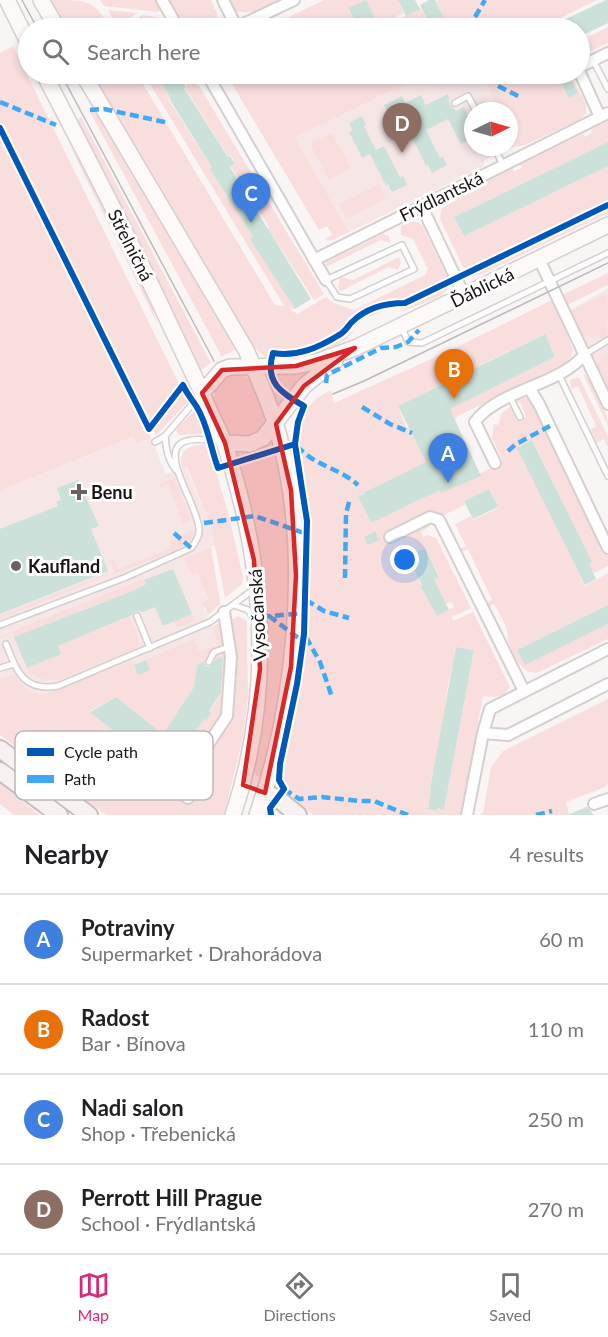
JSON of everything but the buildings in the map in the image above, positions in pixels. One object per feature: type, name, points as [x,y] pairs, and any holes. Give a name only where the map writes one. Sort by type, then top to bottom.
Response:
[{"type":"highway","points":[[0,749],[15,760]]},
{"type":"highway","points":[[0,771],[15,782]]},
{"type":"highway","points":[[265,794],[277,798],[298,815]]},
{"type":"highway","points":[[36,800],[52,815]]},
{"type":"highway","points":[[39,800],[59,815]]},
{"type":"highway","points":[[69,800],[89,815]]},
{"type":"main road","points":[[7,0],[18,22]]},
{"type":"main road","points":[[41,0],[51,18]]},
{"type":"main road","name":"Střelničná","points":[[49,84],[157,298],[213,418]]},
{"type":"main road","points":[[89,84],[246,350],[253,366]]},
{"type":"main road","name":"Ďáblická","points":[[355,348],[608,225]]},
{"type":"main road","points":[[202,393],[222,370],[230,367],[296,366],[320,361],[355,348]]},
{"type":"main road","points":[[225,443],[243,445],[256,442],[266,435],[304,386],[322,369],[355,348]]},
{"type":"main road","name":"Vysočanská","points":[[253,366],[276,424],[291,490],[296,554],[291,667],[280,729],[265,794],[257,815]]},
{"type":"main road","name":"Vysočanská","points":[[213,418],[225,443],[245,517],[257,586],[260,622],[259,694],[255,728],[243,785],[233,815]]},
{"type":"main road","points":[[243,785],[265,794]]},
{"type":"street","points":[[162,0],[172,18]]},
{"type":"street","points":[[223,0],[231,18]]},
{"type":"street","points":[[257,18],[294,0]]},
{"type":"street","points":[[590,62],[608,52]]},
{"type":"street","points":[[213,84],[326,280]]},
{"type":"street","name":"Frýdlantská","points":[[314,260],[604,115],[586,84]]},
{"type":"street","points":[[422,207],[464,295]]},
{"type":"street","points":[[539,259],[607,399]]},
{"type":"street","points":[[495,464],[475,422],[481,414],[510,397],[576,365],[584,355]]},
{"type":"street","points":[[529,388],[539,404],[608,548]]},
{"type":"street","points":[[390,537],[430,518],[439,520],[524,691]]},
{"type":"street","points":[[213,736],[227,716],[230,646],[224,612]]},
{"type":"street","points":[[467,815],[490,709],[608,649]]},
{"type":"street","points":[[483,733],[508,735],[608,684]]},
{"type":"street","points":[[594,804],[608,799]]},
{"type":"lane","points":[[594,60],[608,89]]},
{"type":"lane","points":[[455,103],[468,96],[471,102]]},
{"type":"lane","points":[[498,156],[503,165]]},
{"type":"lane","name":"Frýdlantská","points":[[402,245],[414,269],[350,299],[337,297],[326,280],[402,245]]},
{"type":"lane","points":[[401,326],[408,342],[422,343],[608,253]]},
{"type":"lane","points":[[584,355],[608,340]]},
{"type":"lane","points":[[558,374],[608,476]]},
{"type":"lane","points":[[155,442],[165,436],[202,393]]},
{"type":"lane","points":[[510,397],[520,417]]},
{"type":"lane","points":[[165,436],[171,463],[178,473]]},
{"type":"lane","points":[[0,625],[124,578],[191,548],[197,540],[199,526],[178,473],[175,462],[176,453],[180,444],[186,440],[204,439],[225,443]]},
{"type":"lane","points":[[6,644],[19,675],[26,681],[45,689],[58,686],[210,622],[257,586]]},
{"type":"lane","points":[[234,605],[248,610],[260,622]]},
{"type":"lane","points":[[137,616],[150,648]]},
{"type":"lane","points":[[209,662],[214,652],[230,646]]},
{"type":"lane","points":[[0,669],[14,664]]},
{"type":"highlighted area","points":[[355,348],[304,386],[276,424],[291,490],[296,575],[291,667],[265,793],[243,785],[260,669],[254,560],[225,443],[202,393],[222,370],[296,366]]},
{"type":"shaded area","points":[[54,0],[82,1],[94,7],[104,18],[58,18],[49,2]]},
{"type":"shaded area","points":[[100,0],[155,0],[162,10],[158,12],[104,6]]},
{"type":"shaded area","points":[[166,0],[211,0],[218,18],[178,18]]},
{"type":"shaded area","points":[[228,0],[280,0],[259,10],[242,12],[236,11]]},
{"type":"shaded area","points":[[324,0],[365,0],[348,9],[353,18],[287,18]]},
{"type":"shaded area","points":[[365,0],[398,0],[404,13],[393,18],[374,18]]},
{"type":"shaded area","points":[[597,0],[560,18],[444,18],[436,1]]},
{"type":"shaded area","points":[[421,8],[426,18],[402,18]]},
{"type":"shaded area","points":[[108,10],[138,13],[130,18],[112,18]]},
{"type":"shaded area","points":[[142,15],[159,18],[144,18]]},
{"type":"shaded area","points":[[608,27],[608,43],[590,51],[590,36]]},
{"type":"shaded area","points":[[13,46],[18,56],[18,84],[32,84],[188,402],[156,435],[0,123],[0,53]]},
{"type":"shaded area","points":[[95,84],[143,84],[275,305],[284,306],[150,84],[162,84],[170,97],[168,99],[212,167],[210,169],[295,309],[290,309],[297,314],[326,297],[334,303],[354,310],[425,275],[428,269],[413,239],[401,235],[401,226],[412,222],[422,225],[447,276],[447,279],[370,317],[368,315],[360,318],[361,321],[308,347],[270,354],[268,358],[251,344],[233,312],[219,297]]},
{"type":"shaded area","points":[[186,84],[198,84],[324,294],[314,300],[231,167],[235,164],[231,155],[228,156],[185,88]]},
{"type":"shaded area","points":[[232,84],[405,84],[295,137],[349,232],[329,241],[325,239],[332,235],[327,226],[319,230]]},
{"type":"shaded area","points":[[269,84],[487,84],[493,102],[464,102],[464,156],[493,156],[485,160],[483,167],[349,232],[295,137]]},
{"type":"shaded area","points":[[487,84],[575,84],[586,104],[586,113],[581,119],[518,146],[518,102],[493,102]]},
{"type":"shaded area","points":[[97,110],[236,350],[220,357],[221,355],[90,112]]},
{"type":"shaded area","points":[[81,117],[211,363],[199,371],[77,120]]},
{"type":"shaded area","points":[[608,121],[608,142],[454,217],[464,236],[608,166],[608,201],[470,268],[463,267],[440,219],[441,209],[469,193],[468,189],[512,168],[514,171],[522,168],[520,164],[583,134],[585,137],[592,133],[591,130]]},
{"type":"shaded area","points":[[0,133],[151,438],[137,443],[133,437],[0,491]]},
{"type":"shaded area","points":[[332,133],[351,168],[329,180],[310,144]]},
{"type":"shaded area","points":[[71,148],[84,165],[148,294],[157,323]]},
{"type":"shaded area","points":[[379,184],[386,199],[346,219],[339,204]]},
{"type":"shaded area","points":[[608,208],[608,213],[482,274],[468,277]]},
{"type":"shaded area","points":[[383,234],[389,236],[390,243],[381,240],[326,267],[326,262]]},
{"type":"shaded area","points":[[399,257],[401,262],[398,270],[389,267],[341,291],[338,287],[340,277],[353,280]]},
{"type":"shaded area","points":[[608,273],[608,285],[567,305],[562,295]]},
{"type":"shaded area","points":[[450,286],[440,296],[398,312]]},
{"type":"shaded area","points":[[608,288],[608,396],[568,312]]},
{"type":"shaded area","points":[[608,293],[606,296],[608,322],[606,323],[608,338],[598,339],[581,334],[570,311]]},
{"type":"shaded area","points":[[552,300],[573,349],[566,363],[458,416],[455,420],[453,416],[450,417],[447,410],[555,357],[544,334],[398,406],[406,427],[410,429],[426,462],[358,498],[371,523],[503,462],[492,438],[494,424],[498,425],[502,413],[511,406],[519,421],[526,417],[520,402],[517,403],[518,398],[529,398],[608,556],[608,566],[594,573],[592,570],[580,576],[585,586],[608,573],[608,605],[518,650],[525,664],[608,624],[608,639],[539,672],[533,673],[523,668],[512,652],[506,628],[494,604],[487,607],[485,603],[492,600],[468,549],[460,553],[459,550],[466,546],[455,524],[471,516],[473,520],[498,508],[489,489],[464,501],[465,505],[442,516],[421,533],[423,537],[428,535],[436,538],[471,608],[452,617],[453,621],[473,612],[510,687],[503,696],[483,696],[461,815],[313,815],[286,793],[288,790],[282,778],[306,651],[310,610],[310,516],[299,435],[302,422],[309,406],[331,390],[334,403],[451,350]],"holes":[[[533,441],[591,562],[577,569],[518,448]],[[425,548],[439,576],[434,579],[446,604],[452,602],[454,607],[437,615],[420,587],[408,557]],[[456,647],[474,650],[444,810],[428,809],[433,771],[435,771],[443,718],[445,718],[448,687],[456,656],[454,656]]]},
{"type":"shaded area","points":[[355,330],[339,344],[317,355],[300,360],[274,360],[277,356],[295,358],[317,351]]},
{"type":"shaded area","points":[[608,352],[608,391],[596,366],[603,355]]},
{"type":"shaded area","points":[[311,370],[279,409],[276,407],[263,374]]},
{"type":"shaded area","points":[[236,374],[244,376],[256,387],[264,414],[262,431],[254,436],[241,439],[226,431],[218,417],[214,403],[215,390],[218,385],[222,380]]},
{"type":"shaded area","points":[[583,374],[592,383],[600,397],[608,426]]},
{"type":"shaded area","points":[[577,377],[608,437],[608,448],[604,439],[596,443],[590,430],[596,426],[578,386],[571,389],[570,380]]},
{"type":"shaded area","points":[[194,411],[204,428],[204,434],[178,435],[176,429]]},
{"type":"shaded area","points":[[134,437],[142,442],[151,438],[166,474],[186,467],[212,530],[215,545],[184,558],[197,573],[208,600],[204,608],[220,645],[167,661],[169,671],[27,706],[0,685],[0,491]]},
{"type":"shaded area","points":[[271,438],[274,439],[288,524],[290,581],[284,665],[263,776],[259,777],[253,769],[264,685],[233,454],[236,451],[254,450]]},
{"type":"shaded area","points":[[206,444],[229,516],[243,577],[242,584],[225,598],[212,530],[187,467],[182,468],[181,462],[183,453],[190,447]]},
{"type":"shaded area","points":[[174,478],[191,520],[183,524],[168,484],[161,487],[160,484]]},
{"type":"shaded area","points":[[192,531],[194,533],[190,542],[115,574],[110,560],[114,559],[118,569],[172,548],[169,541]]},
{"type":"shaded area","points":[[211,547],[220,604],[208,615],[203,603],[208,599],[197,573],[192,575],[184,558]]},
{"type":"shaded area","points":[[108,573],[109,575],[0,619],[0,616]]},
{"type":"shaded area","points":[[143,579],[145,584],[134,590],[14,637],[12,633],[0,638],[0,636]]},
{"type":"shaded area","points":[[192,614],[196,617],[195,621],[178,628],[173,622]]},
{"type":"shaded area","points":[[238,616],[247,621],[248,697],[243,737],[224,815],[106,815],[86,800],[213,800],[213,731],[195,731],[205,720],[222,691],[223,682],[220,682],[223,657],[197,665],[194,687],[165,731],[159,731],[116,697],[90,711],[114,731],[15,731],[15,746],[0,735],[0,679],[14,675],[27,690],[43,695],[129,662],[134,665],[138,675],[146,660],[193,639],[199,651],[219,645],[212,627]]},
{"type":"shaded area","points":[[129,617],[138,636],[137,648],[56,681],[41,679],[29,672],[27,668],[60,654],[58,646]]},
{"type":"shaded area","points":[[608,699],[608,784],[605,787],[566,802],[571,815],[480,815],[483,813],[491,767],[503,751]]},
{"type":"shaded area","points":[[0,783],[15,795],[15,800],[21,800],[40,815],[14,815],[0,804]]},
{"type":"tram line","points":[[22,0],[32,18]]},
{"type":"tram line","points":[[66,84],[214,361]]},
{"type":"tram line","points":[[333,394],[608,263]]},
{"type":"marked path","points":[[475,17],[485,0]]},
{"type":"marked path","points":[[498,86],[520,97]]},
{"type":"marked path","points":[[0,102],[56,125]]},
{"type":"marked path","points":[[90,110],[104,109],[169,123]]},
{"type":"marked path","points":[[326,383],[327,375],[381,348],[396,347],[408,342],[419,330]]},
{"type":"marked path","points":[[362,407],[390,424],[412,433]]},
{"type":"marked path","points":[[508,451],[516,444],[550,426]]},
{"type":"marked path","points":[[297,446],[304,453],[343,474],[358,485]]},
{"type":"marked path","points":[[345,578],[346,513],[350,499]]},
{"type":"marked path","points":[[204,523],[255,516],[307,534]]},
{"type":"marked path","points":[[174,533],[191,548]]},
{"type":"marked path","points":[[306,600],[324,611],[349,618]]},
{"type":"marked path","points":[[248,618],[305,613]]},
{"type":"marked path","points":[[269,616],[305,643]]},
{"type":"marked path","points":[[306,637],[320,662],[332,697]]},
{"type":"marked path","points":[[284,789],[299,799],[322,797],[374,801],[408,815]]},
{"type":"marked path","points":[[536,815],[552,811]]},
{"type":"cycle path","points":[[0,128],[149,429],[183,385],[203,420],[218,468],[295,444]]},
{"type":"cycle path","points":[[271,815],[270,808],[284,789],[279,780],[280,764],[297,684],[304,634],[307,521],[295,444],[298,422],[304,406],[282,391],[273,380],[271,372],[273,353],[299,352],[331,340],[370,310],[384,305],[405,303],[608,205]]},
{"type":"place","name":"Perrott Hill Prague","points":[[402,153]]},
{"type":"place","name":"Nadi salon","points":[[251,223]]},
{"type":"place","name":"Radost","points":[[454,399]]},
{"type":"place","name":"Potraviny","points":[[448,483]]},
{"type":"place","name":"Benu","points":[[79,492]]},
{"type":"place","name":"Kaufland","points":[[16,566]]}]
